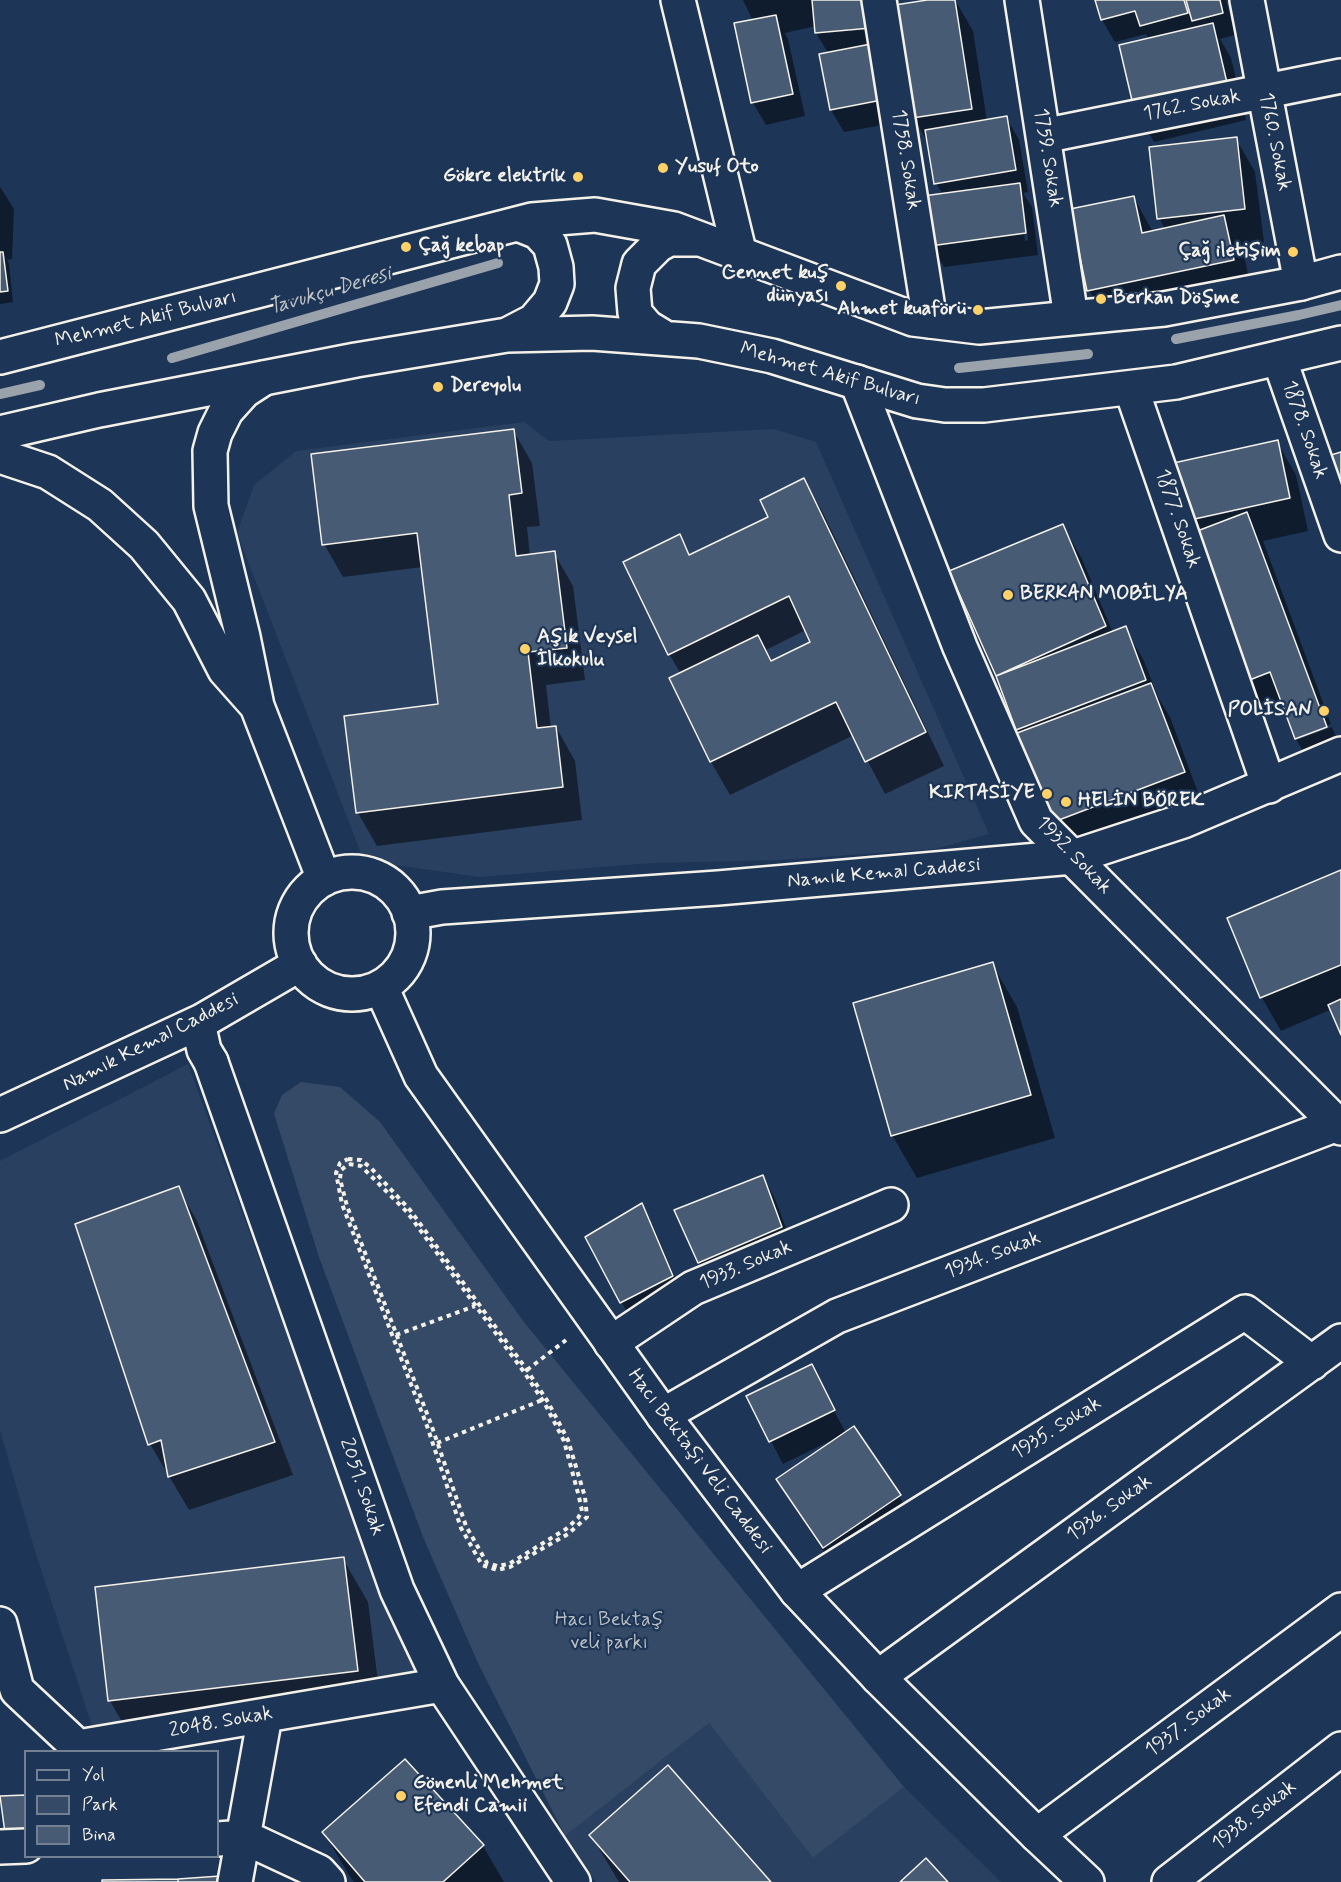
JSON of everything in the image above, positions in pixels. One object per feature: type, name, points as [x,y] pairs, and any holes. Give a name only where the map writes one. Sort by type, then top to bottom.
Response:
[{"type":"street","points":[[678,0],[740,255]]},
{"type":"street","name":"1758. Sokak","points":[[879,0],[930,321]]},
{"type":"street","name":"1759. Sokak","points":[[1022,0],[1071,317]]},
{"type":"street","name":"1760. Sokak","points":[[1247,0],[1301,283]]},
{"type":"street","name":"1762. Sokak","points":[[1043,136],[1341,76]]},
{"type":"street","name":"Mehmet Akif Bulvarı","points":[[0,357],[532,220],[595,215],[674,229],[913,319],[979,327],[1164,309],[1301,283],[1341,272]]},
{"type":"street","points":[[507,335],[534,321],[550,302],[557,284],[556,267],[550,245],[538,232],[519,224]]},
{"type":"street","points":[[665,338],[647,327],[635,313],[633,288],[639,264],[658,245],[669,239],[699,239]]},
{"type":"street","name":"Mehmet Akif Bulvarı","points":[[0,433],[99,410],[264,378],[507,335],[592,333],[699,341],[772,356],[917,401],[945,405],[984,405],[1176,382],[1341,343]]},
{"type":"street","name":"1878. Sokak","points":[[1279,358],[1341,535]]},
{"type":"street","points":[[264,378],[244,391],[226,411],[210,451],[211,506],[243,637],[257,706],[324,879]]},
{"type":"street","name":"1932. Sokak","points":[[857,382],[960,647],[1035,821],[1339,1126]]},
{"type":"street","name":"1877. Sokak","points":[[1131,388],[1269,786]]},
{"type":"street","points":[[0,456],[48,472],[100,505],[144,545],[189,600],[225,670],[257,706]]},
{"type":"street","name":"Namık Kemal Caddesi","points":[[409,913],[442,907],[718,888],[1073,857],[1183,821],[1341,754]]},
{"type":"street","points":[[357,872],[376,876],[393,887],[405,902],[409,913],[412,920],[413,940],[407,959],[397,975],[381,987],[364,993],[345,994],[327,989],[311,979],[300,964],[292,947],[291,928],[296,909],[305,894],[324,879],[338,873],[357,872]]},
{"type":"street","name":"Namık Kemal Caddesi","points":[[0,1116],[202,1021],[300,964]]},
{"type":"street","name":"Hacı Bektaşi Veli Caddesi","points":[[381,987],[421,1076],[663,1415],[797,1591],[878,1677],[1087,1882]]},
{"type":"street","name":"2051. Sokak","points":[[202,1021],[200,1032],[204,1050],[211,1062],[398,1590],[442,1685],[573,1882]]},
{"type":"street","name":"1934. Sokak","points":[[663,1415],[837,1316],[1339,1126]]},
{"type":"street","name":"1933. Sokak","points":[[602,1330],[693,1288],[891,1205]]},
{"type":"street","name":"1935. Sokak","points":[[797,1591],[1245,1312],[1312,1363]]},
{"type":"street","name":"1936. Sokak","points":[[878,1677],[1341,1341]]},
{"type":"street","name":"1937. Sokak","points":[[1037,1835],[1341,1610]]},
{"type":"street","name":"2048. Sokak","points":[[2,1643],[17,1690],[78,1747],[442,1685]]},
{"type":"street","points":[[235,1882],[231,1838],[265,1716]]},
{"type":"street","name":"1938. Sokak","points":[[1169,1882],[1341,1749]]},
{"type":"street","points":[[231,1838],[319,1872],[328,1882]]},
{"type":"street","points":[[0,1847],[24,1846]]},
{"type":"path","points":[[396,1335],[343,1192],[341,1170],[349,1164],[361,1166],[407,1212],[475,1306],[526,1371],[548,1402],[568,1440],[585,1497],[587,1517],[568,1534],[510,1567],[498,1570],[482,1565],[461,1528],[428,1426],[342,1204],[336,1173],[340,1163],[348,1159],[361,1160],[371,1168],[410,1210],[526,1371],[564,1441],[582,1510],[578,1518],[566,1529],[509,1564],[497,1566],[488,1563],[466,1526],[396,1335]]},
{"type":"path","points":[[396,1335],[475,1306]]},
{"type":"path","points":[[526,1371],[602,1330]]},
{"type":"path","points":[[437,1443],[542,1400]]},
{"type":"shaded area","points":[[524,422],[549,441],[774,429],[816,442],[989,834],[935,849],[780,860],[651,863],[480,877],[394,865],[361,853],[237,533],[254,485],[296,451]]},
{"type":"shaded area","points":[[188,1064],[331,1456],[419,1675],[93,1729],[35,1551],[0,1430],[0,1161]]},
{"type":"shaded area","points":[[709,1723],[813,1858],[904,1787],[1001,1882],[596,1882],[565,1836]]},
{"type":"green space","name":"Hacı Bektaş veli parkı","points":[[301,1082],[340,1087],[380,1122],[524,1322],[904,1787],[813,1858],[709,1723],[565,1836],[477,1661],[423,1537],[319,1257],[274,1114],[282,1095]]},
{"type":"building","points":[[812,0],[868,0],[871,28],[815,33]]},
{"type":"building","points":[[927,0],[955,0],[972,109],[912,118],[895,5]]},
{"type":"building","points":[[1095,0],[1184,0],[1188,13],[1140,26],[1135,11],[1101,20]]},
{"type":"building","points":[[1186,0],[1220,0],[1223,13],[1192,21]]},
{"type":"building","points":[[776,15],[793,94],[751,103],[734,23]]},
{"type":"building","points":[[1213,23],[1228,87],[1134,109],[1119,45]]},
{"type":"building","points":[[876,43],[887,99],[830,110],[819,54]]},
{"type":"building","points":[[1007,116],[1016,170],[934,184],[925,130]]},
{"type":"building","points":[[1237,137],[1245,209],[1157,219],[1149,147]]},
{"type":"building","points":[[1020,183],[1026,233],[930,246],[923,196]]},
{"type":"building","points":[[1134,196],[1142,233],[1224,215],[1234,260],[1087,291],[1070,209]]},
{"type":"building","points":[[0,252],[3,252],[8,291],[0,292]]},
{"type":"building","points":[[514,429],[522,493],[509,495],[516,556],[555,551],[567,648],[528,652],[537,728],[556,726],[563,787],[356,813],[344,716],[438,704],[417,533],[322,545],[311,454]]},
{"type":"building","points":[[1278,440],[1290,498],[1181,522],[1169,464]]},
{"type":"building","points":[[1341,452],[1341,529],[1318,459]]},
{"type":"building","points":[[804,478],[926,732],[865,762],[836,702],[710,762],[669,678],[758,635],[771,661],[810,642],[789,596],[668,655],[623,562],[680,534],[689,555],[768,517],[760,500]]},
{"type":"building","points":[[1247,512],[1327,727],[1295,739],[1270,672],[1247,681],[1192,533]]},
{"type":"building","points":[[1063,524],[1106,626],[996,676],[949,571]]},
{"type":"building","points":[[1126,626],[1146,680],[1016,730],[996,676]]},
{"type":"building","points":[[1151,683],[1185,772],[1051,823],[1017,733]]},
{"type":"building","points":[[1341,870],[1341,965],[1260,998],[1227,918]]},
{"type":"building","points":[[993,962],[1031,1095],[891,1136],[853,1003]]},
{"type":"building","points":[[1341,999],[1341,1035],[1328,1005]]},
{"type":"building","points":[[763,1175],[782,1227],[698,1263],[674,1210]]},
{"type":"building","points":[[179,1186],[275,1442],[168,1477],[161,1440],[148,1445],[75,1224]]},
{"type":"building","points":[[642,1203],[673,1276],[620,1303],[585,1237]]},
{"type":"building","points":[[812,1364],[835,1410],[769,1442],[746,1396]]},
{"type":"building","points":[[854,1426],[901,1495],[823,1548],[776,1479]]},
{"type":"building","points":[[344,1557],[358,1671],[108,1701],[95,1587]]},
{"type":"building","name":"Gönenli Mehmet Efendi Camii","points":[[405,1759],[484,1845],[443,1882],[365,1882],[322,1832]]},
{"type":"building","points":[[668,1765],[771,1882],[630,1882],[589,1835]]},
{"type":"building","points":[[24,1795],[24,1833],[5,1833],[0,1796]]},
{"type":"building","points":[[926,1858],[948,1882],[900,1882]]},
{"type":"building","points":[[220,1876],[219,1882],[178,1882],[178,1879]]},
{"type":"building","points":[[178,1879],[178,1882],[102,1882],[102,1880]]},
{"type":"waterway","name":"Tavukçu Deresi","points":[[172,358],[498,263]]},
{"type":"waterway","name":"Tavukçu Deresi","points":[[1176,339],[1341,305]]},
{"type":"waterway","name":"Tavukçu Deresi","points":[[959,368],[1088,354]]},
{"type":"waterway","name":"Tavukçu Deresi","points":[[0,394],[40,385]]},
{"type":"place","name":"Yusuf Oto","points":[[663,168]]},
{"type":"place","name":"Gökre elektrik","points":[[578,177]]},
{"type":"place","name":"Çağ kebap","points":[[406,247]]},
{"type":"place","name":"Çağ iletişim","points":[[1293,252]]},
{"type":"place","name":"Cennet kuş dünyası","points":[[841,286]]},
{"type":"place","name":"Berkan Döşme","points":[[1101,299]]},
{"type":"place","name":"Ahmet kuaförü","points":[[978,310]]},
{"type":"place","name":"Dereyolu","points":[[438,387]]},
{"type":"place","name":"BERKAN MOBİLYA","points":[[1008,595]]},
{"type":"place","name":"Aşık Veysel İlkokulu","points":[[525,649]]},
{"type":"place","name":"POLİSAN","points":[[1324,711]]},
{"type":"place","name":"KIRTASİYE","points":[[1047,794]]},
{"type":"place","name":"HELİN BÖREK","points":[[1066,802]]},
{"type":"place","name":"Gönenli Mehmet Efendi Camii","points":[[401,1796]]}]
